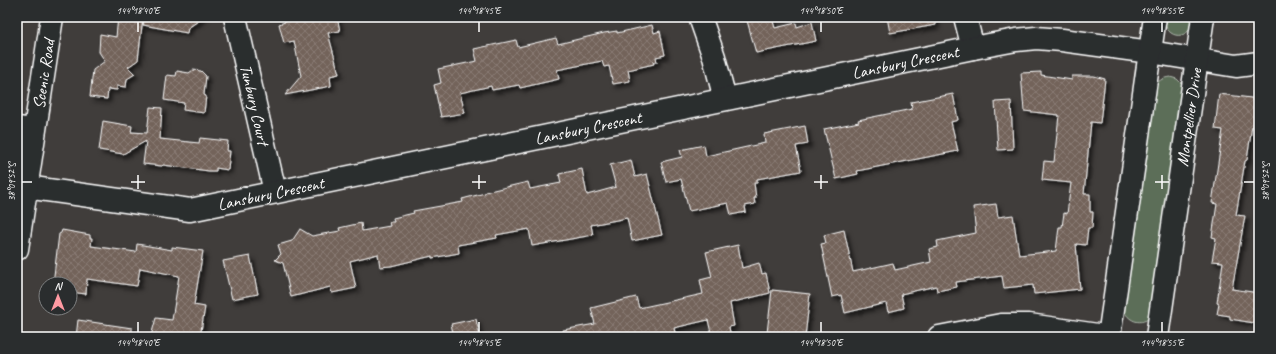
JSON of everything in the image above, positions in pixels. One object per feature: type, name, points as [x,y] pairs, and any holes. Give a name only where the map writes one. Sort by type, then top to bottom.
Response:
[{"type":"street","name":"Scenic Road","points":[[17,249],[26,187],[26,129],[52,17]]},
{"type":"street","name":"Tunbury Court","points":[[235,17],[275,192]]},
{"type":"street","points":[[700,17],[714,57],[725,99]]},
{"type":"street","points":[[965,17],[973,48]]},
{"type":"street","points":[[939,337],[1001,326],[1022,325],[1110,337],[1155,17]]},
{"type":"street","name":"Montpellier Drive","points":[[1157,337],[1203,17]]},
{"type":"street","name":"Lansbury Crescent","points":[[26,187],[190,210],[973,48],[1036,38],[1150,52],[1236,66],[1259,64]]},
{"type":"green space","points":[[1163,17],[1195,17],[1193,25],[1189,31],[1179,35],[1173,34],[1169,31],[1165,25]]},
{"type":"green space","points":[[1170,77],[1177,79],[1183,85],[1150,318],[1142,322],[1138,322],[1128,317],[1123,310],[1153,88],[1160,80]]},
{"type":"building","points":[[118,17],[143,17],[138,60],[128,67],[135,74],[127,79],[126,87],[117,86],[117,90],[108,89],[107,99],[90,97],[93,70],[105,61],[99,52],[100,34],[116,37]]},
{"type":"building","points":[[144,17],[204,17],[188,28],[187,33],[143,25]]},
{"type":"building","points":[[284,17],[337,17],[340,31],[328,33],[339,74],[330,76],[331,86],[285,95],[301,76],[294,41],[284,43],[279,24],[285,22]]},
{"type":"building","points":[[746,17],[762,17],[763,20],[772,18],[775,28],[796,23],[797,27],[812,22],[816,41],[756,53]]},
{"type":"building","points":[[887,17],[935,17],[936,25],[890,33]]},
{"type":"building","points":[[652,25],[654,33],[660,31],[665,55],[656,57],[657,62],[653,62],[654,64],[628,70],[630,81],[613,84],[609,66],[604,67],[602,61],[557,70],[559,79],[520,88],[519,85],[492,90],[491,86],[460,93],[465,113],[441,117],[434,85],[441,83],[438,69],[477,61],[474,49],[516,40],[518,47],[556,38],[558,44],[604,33],[617,31],[617,33]]},
{"type":"building","points":[[193,70],[201,71],[206,76],[204,113],[183,110],[184,103],[164,100],[167,75],[176,76],[177,71],[189,73]]},
{"type":"building","points":[[1041,72],[1041,75],[1072,80],[1072,76],[1094,76],[1105,79],[1100,123],[1091,122],[1084,194],[1090,194],[1090,212],[1093,212],[1092,228],[1088,228],[1086,245],[1076,244],[1080,289],[1034,294],[1033,285],[1004,288],[1002,276],[956,282],[957,287],[937,291],[936,286],[901,294],[904,308],[888,312],[886,303],[845,313],[841,295],[832,297],[821,244],[826,243],[824,235],[844,230],[853,272],[893,263],[895,270],[931,262],[929,249],[938,247],[937,241],[976,233],[973,207],[996,204],[998,217],[1013,215],[1019,255],[1056,251],[1059,227],[1062,227],[1064,213],[1067,214],[1071,183],[1042,180],[1044,161],[1054,162],[1059,115],[1024,111],[1021,73]]},
{"type":"building","points":[[953,94],[958,120],[951,122],[958,151],[857,171],[858,174],[836,179],[824,129],[859,122],[858,120],[912,109],[911,102]]},
{"type":"building","points":[[1219,94],[1259,99],[1259,127],[1252,126],[1236,215],[1245,216],[1232,289],[1259,293],[1254,323],[1230,319],[1230,316],[1217,314],[1219,304],[1217,303],[1223,262],[1212,261],[1216,238],[1212,237],[1217,204],[1212,203],[1223,130],[1215,129]]},
{"type":"building","points":[[1011,101],[1013,149],[998,150],[995,102]]},
{"type":"building","points":[[150,107],[162,108],[160,139],[199,143],[200,138],[228,141],[227,151],[230,151],[228,170],[216,168],[216,171],[209,171],[143,164],[146,141],[123,154],[99,150],[103,121],[132,126],[131,132],[147,133]]},
{"type":"building","points":[[805,126],[808,144],[796,146],[801,171],[757,179],[757,183],[754,183],[756,198],[754,198],[755,204],[745,206],[746,212],[731,215],[728,203],[689,211],[681,179],[666,182],[661,162],[682,157],[680,150],[704,145],[706,156],[765,143],[764,134]]},
{"type":"building","points":[[631,160],[635,177],[647,174],[662,235],[632,241],[627,218],[591,225],[593,235],[532,246],[529,229],[496,235],[497,238],[458,245],[459,253],[432,258],[432,256],[391,266],[380,267],[378,254],[350,261],[356,288],[332,293],[330,287],[291,297],[283,263],[275,260],[281,254],[278,245],[292,241],[300,229],[312,236],[340,231],[339,228],[361,223],[362,231],[390,226],[389,222],[394,222],[393,218],[414,213],[413,211],[463,202],[462,199],[528,182],[530,189],[561,183],[559,174],[582,169],[587,195],[616,187],[610,165]]},
{"type":"building","points":[[62,230],[90,235],[90,238],[92,238],[91,246],[136,252],[137,244],[172,250],[172,247],[203,251],[194,305],[205,307],[200,337],[188,337],[172,334],[171,337],[151,336],[156,318],[172,320],[179,276],[140,268],[137,286],[87,279],[86,294],[78,293],[78,276],[54,276],[59,234]]},
{"type":"building","points":[[738,245],[742,268],[759,263],[762,274],[766,273],[770,293],[730,303],[734,326],[729,327],[731,337],[712,337],[708,320],[674,328],[676,337],[564,337],[563,330],[595,324],[591,308],[636,297],[639,308],[703,294],[700,280],[712,277],[706,252]]},
{"type":"building","points":[[250,256],[258,294],[232,299],[223,261]]},
{"type":"building","points":[[772,290],[810,294],[805,337],[767,333]]},
{"type":"building","points":[[476,319],[480,337],[454,337],[451,324]]},
{"type":"building","points":[[78,320],[132,328],[132,337],[76,337]]}]
